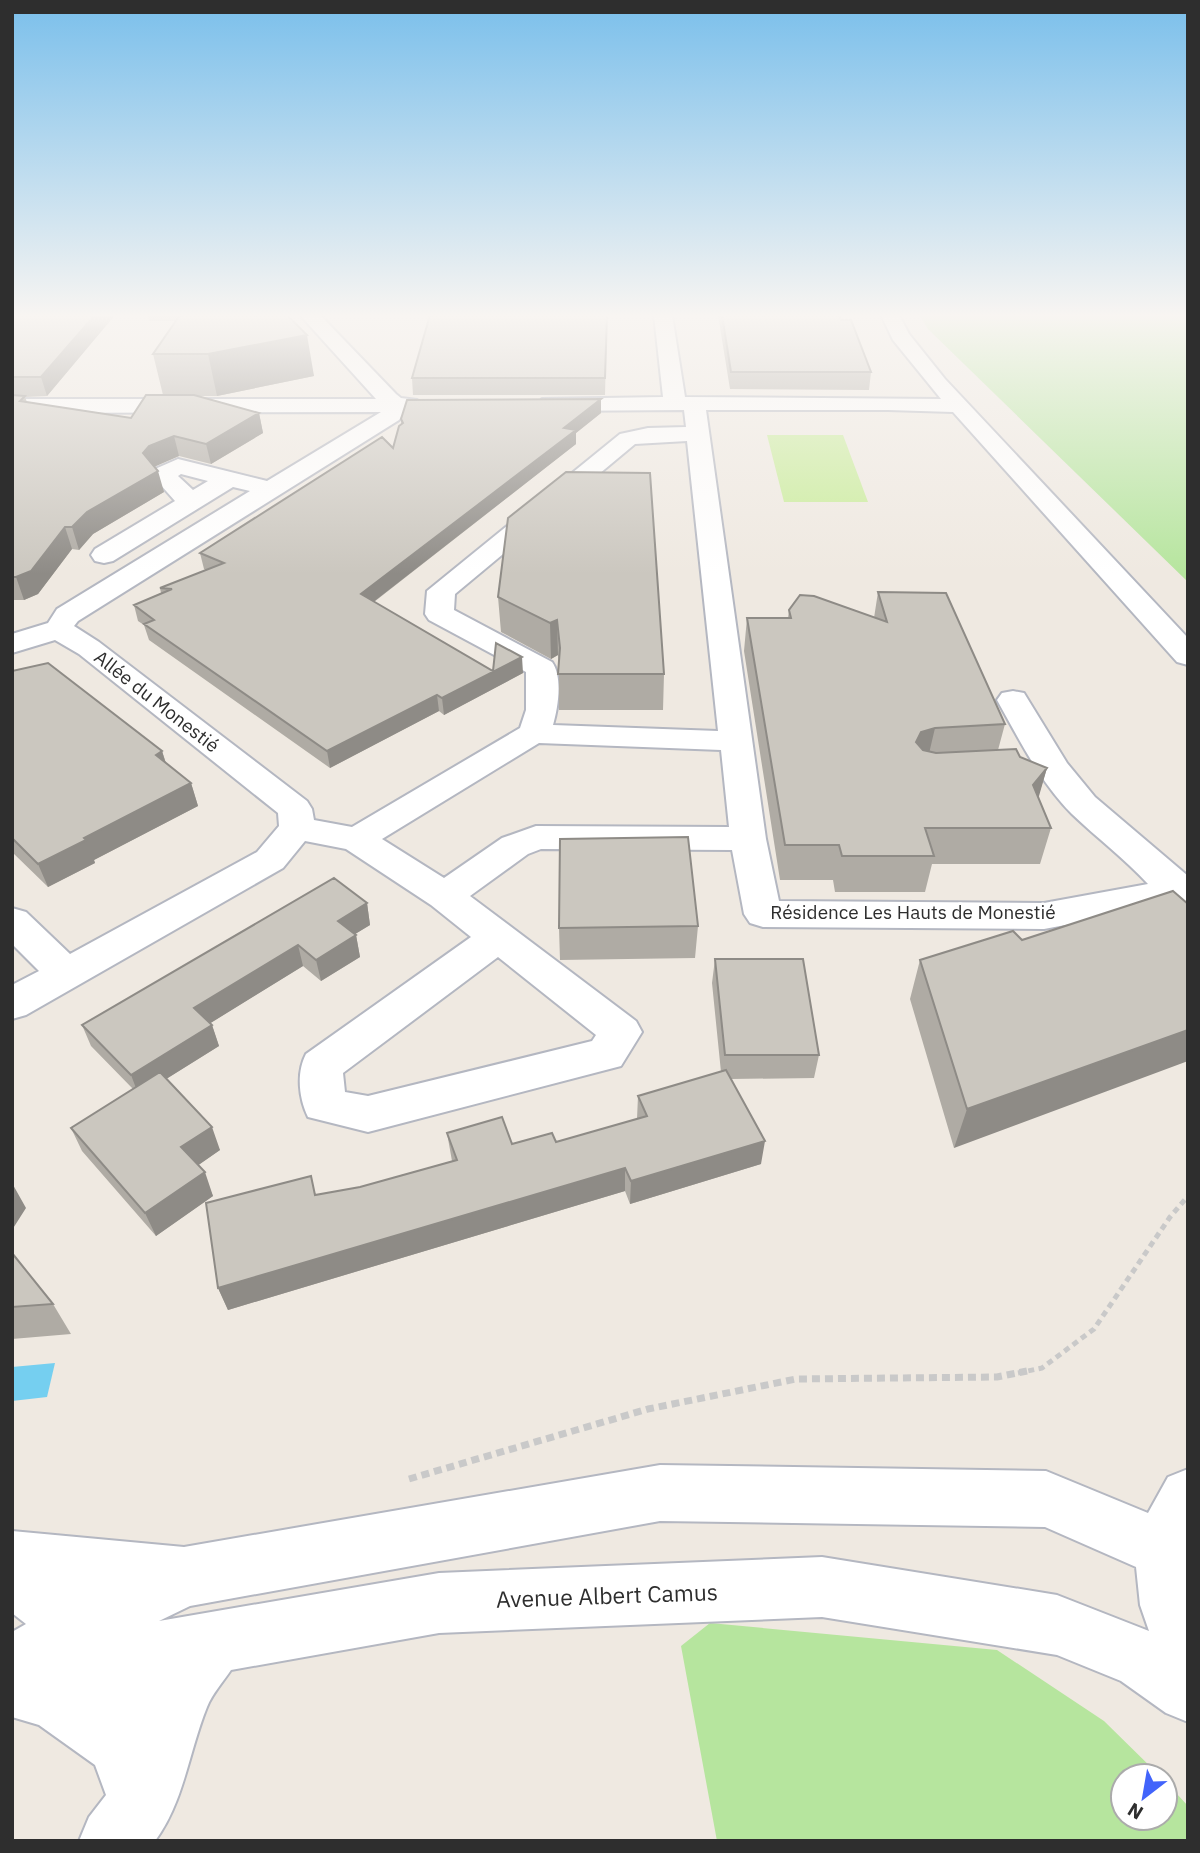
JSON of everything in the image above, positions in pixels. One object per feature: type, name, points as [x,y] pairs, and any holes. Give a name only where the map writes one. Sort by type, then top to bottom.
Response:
[{"type":"street","points":[[396,401],[410,405]]},
{"type":"street","name":"Résidence Les Hauts de Monestié","points":[[685,401],[736,741],[748,839],[763,914],[1044,916],[1182,890]]},
{"type":"street","points":[[887,403],[891,401]]},
{"type":"street","points":[[956,401],[1188,656]]},
{"type":"street","points":[[536,404],[688,414],[887,403],[960,406]]},
{"type":"street","points":[[12,406],[410,405]]},
{"type":"street","name":"Allée du Monestié","points":[[28,637],[410,405]]},
{"type":"street","points":[[534,733],[542,710],[541,668],[439,614],[441,591],[628,439],[648,435],[688,414]]},
{"type":"street","points":[[190,502],[163,474],[178,466],[270,489]]},
{"type":"street","points":[[104,555],[229,479]]},
{"type":"street","name":"Allée du Monestié","points":[[28,637],[89,648],[295,809],[298,828]]},
{"type":"street","name":"Résidence Les Hauts de Monestié","points":[[1013,700],[1039,769],[1182,890]]},
{"type":"street","points":[[357,839],[534,733],[575,737],[736,741]]},
{"type":"street","points":[[12,1004],[270,860],[298,828],[357,839],[444,896],[498,937],[621,1032],[606,1054],[368,1114],[324,1105],[321,1066],[498,937]]},
{"type":"street","points":[[444,896],[514,846],[536,837],[748,839]]},
{"type":"street","points":[[12,921],[65,973]]},
{"type":"street","points":[[12,1560],[184,1577],[660,1493],[1046,1499],[1165,1550]]},
{"type":"street","points":[[1188,1497],[1176,1511],[1165,1550],[1170,1606],[1188,1651]]},
{"type":"street","points":[[12,1574],[89,1645],[119,1689],[119,1743],[127,1822]]},
{"type":"street","points":[[89,1645],[184,1577]]},
{"type":"street","name":"Avenue Albert Camus","points":[[14,1671],[89,1645],[214,1641],[439,1603],[822,1587],[1057,1625],[1142,1659],[1188,1691]]},
{"type":"street","points":[[127,1822],[182,1688],[214,1641]]},
{"type":"street","points":[[14,1671],[119,1743]]},
{"type":"path","points":[[395,1483],[648,1409],[796,1379],[997,1377],[1042,1368],[1094,1329],[1170,1217],[1188,1196]]},
{"type":"green space","points":[[1002,401],[1188,401],[1188,582]]},
{"type":"green space","points":[[767,435],[843,435],[868,502],[784,502]]},
{"type":"green space","points":[[710,1623],[997,1650],[1104,1721],[1146,1762],[1109,1762],[1109,1832],[1179,1832],[1179,1796],[1188,1806],[1188,1841],[717,1841],[681,1646]]},
{"type":"water","points":[[55,1363],[47,1397],[12,1401],[12,1367]]},
{"type":"building","points":[[12,401],[131,418],[142,401],[217,401],[259,413],[206,444],[174,436],[149,446],[143,453],[158,471],[87,512],[72,527],[65,527],[31,571],[12,577]]},
{"type":"building","points":[[407,401],[598,401],[564,428],[576,430],[361,594],[493,671],[496,643],[522,657],[442,698],[437,695],[327,751],[144,624],[154,620],[134,605],[172,589],[160,588],[224,563],[200,553],[382,437],[393,448],[399,426],[403,423],[401,419]]},
{"type":"building","points":[[566,472],[650,473],[664,674],[558,674],[560,648],[557,620],[550,623],[498,597],[508,518]]},
{"type":"building","points":[[878,592],[946,593],[1005,724],[935,728],[921,732],[916,742],[923,750],[936,753],[1016,749],[1020,757],[1047,768],[1033,785],[1051,828],[925,828],[934,856],[842,856],[839,845],[785,845],[747,618],[791,618],[789,610],[800,595],[814,596],[887,622]]},
{"type":"building","points":[[48,663],[162,751],[156,755],[191,783],[38,864],[12,838],[12,671]]},
{"type":"building","points":[[688,837],[698,926],[559,928],[560,839]]},
{"type":"building","points":[[334,878],[367,903],[338,921],[356,935],[316,960],[298,945],[194,1008],[212,1025],[131,1075],[82,1025]]},
{"type":"building","points":[[1173,891],[1188,904],[1188,1030],[967,1109],[920,960],[1013,931],[1022,940]]},
{"type":"building","points":[[715,959],[803,959],[819,1055],[725,1055]]},
{"type":"building","points":[[726,1070],[765,1141],[631,1181],[625,1168],[218,1288],[206,1203],[311,1176],[315,1195],[360,1187],[457,1160],[447,1133],[502,1117],[512,1144],[552,1133],[556,1142],[647,1116],[638,1096]]},
{"type":"building","points":[[160,1072],[212,1127],[181,1147],[205,1172],[145,1213],[71,1128]]},
{"type":"building","points":[[12,1253],[53,1304],[12,1307]]}]
